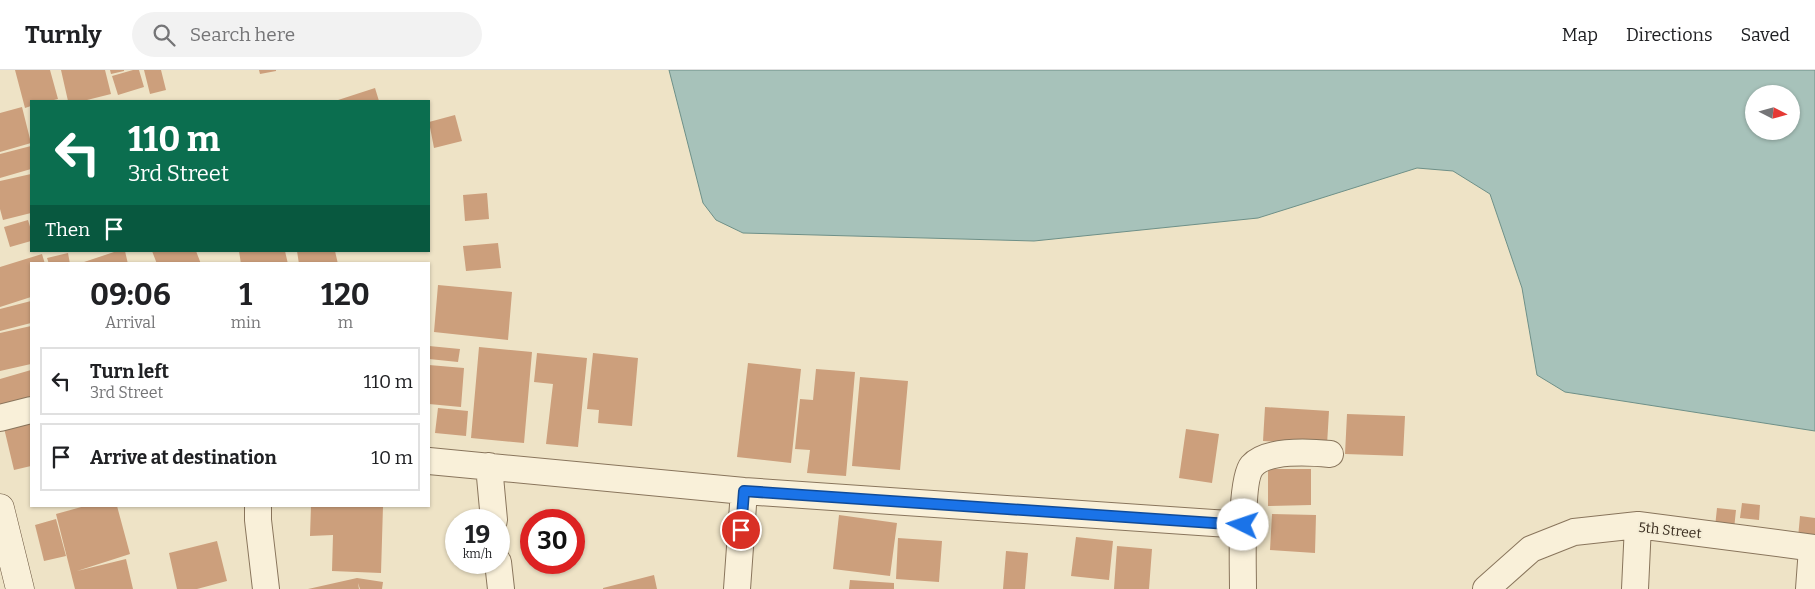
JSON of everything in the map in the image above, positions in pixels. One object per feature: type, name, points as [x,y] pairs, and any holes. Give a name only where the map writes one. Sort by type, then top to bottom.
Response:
[{"type":"main road","points":[[0,508],[20,589]]},
{"type":"street","points":[[0,418],[30,410]]},
{"type":"street","points":[[1243,589],[1243,525],[1247,476],[1253,466],[1264,458],[1294,451],[1330,454]]},
{"type":"street","points":[[430,461],[744,491],[1243,525]]},
{"type":"street","points":[[489,466],[493,509]]},
{"type":"street","points":[[737,589],[744,491]]},
{"type":"street","points":[[258,507],[266,589]]},
{"type":"street","points":[[1634,589],[1638,526]]},
{"type":"street","name":"5th Street","points":[[1486,589],[1531,549],[1574,532],[1638,526],[1814,548]]},
{"type":"street","points":[[1810,589],[1814,548]]},
{"type":"street","points":[[499,574],[501,589]]},
{"type":"water","points":[[669,70],[1815,70],[1815,431],[1565,392],[1537,375],[1522,288],[1490,194],[1453,171],[1417,168],[1258,218],[1034,241],[743,233],[716,220],[703,203]]},
{"type":"building","points":[[15,70],[50,70],[58,99],[30,100],[30,106],[25,108]]},
{"type":"building","points":[[61,70],[105,70],[111,94],[87,100],[68,100]]},
{"type":"building","points":[[110,70],[124,70],[124,71],[111,74]]},
{"type":"building","points":[[139,70],[144,87],[118,95],[112,76]]},
{"type":"building","points":[[144,70],[161,70],[166,90],[150,94]]},
{"type":"building","points":[[259,70],[276,70],[276,71],[260,74]]},
{"type":"building","points":[[375,88],[379,100],[338,100]]},
{"type":"building","points":[[22,107],[30,143],[0,152],[0,113]]},
{"type":"building","points":[[455,115],[462,141],[434,148],[430,122]]},
{"type":"building","points":[[30,146],[30,169],[0,178],[0,154]]},
{"type":"building","points":[[30,174],[30,213],[3,220],[0,209],[0,181]]},
{"type":"building","points":[[487,193],[489,219],[465,221],[463,195]]},
{"type":"building","points":[[28,220],[30,241],[10,247],[4,227]]},
{"type":"building","points":[[498,243],[501,268],[466,271],[463,246]]},
{"type":"building","points":[[114,252],[125,252],[128,262],[84,262]]},
{"type":"building","points":[[152,252],[196,252],[200,262],[156,262]]},
{"type":"building","points":[[239,252],[285,252],[288,262],[241,262]]},
{"type":"building","points":[[297,252],[335,252],[338,262],[299,262]]},
{"type":"building","points":[[68,253],[70,262],[48,262],[47,258]]},
{"type":"building","points":[[42,254],[44,262],[30,262],[30,297],[0,307],[0,267]]},
{"type":"building","points":[[438,285],[512,292],[508,340],[434,332]]},
{"type":"building","points":[[30,301],[30,323],[0,331],[0,309]]},
{"type":"building","points":[[30,326],[30,364],[0,371],[0,333]]},
{"type":"building","points":[[430,346],[460,349],[458,362],[430,359]]},
{"type":"building","points":[[479,347],[532,352],[524,443],[471,438]]},
{"type":"building","points":[[537,353],[587,358],[578,447],[546,444],[553,384],[534,382]]},
{"type":"building","points":[[593,353],[638,358],[632,426],[598,423],[599,410],[587,409]]},
{"type":"building","points":[[748,363],[801,369],[791,463],[737,457]]},
{"type":"building","points":[[430,365],[464,368],[461,407],[430,404]]},
{"type":"building","points":[[816,369],[855,372],[846,476],[807,473],[810,450],[795,449],[800,399],[813,400]]},
{"type":"building","points":[[30,370],[30,397],[0,406],[0,379]]},
{"type":"building","points":[[860,377],[908,381],[900,470],[852,466]]},
{"type":"building","points":[[1265,407],[1329,411],[1327,445],[1263,441]]},
{"type":"building","points":[[438,408],[468,411],[466,436],[435,433]]},
{"type":"building","points":[[1347,414],[1405,416],[1403,456],[1345,454]]},
{"type":"building","points":[[30,422],[30,466],[14,470],[4,428]]},
{"type":"building","points":[[1186,429],[1219,434],[1212,483],[1179,478]]},
{"type":"building","points":[[1268,469],[1311,469],[1311,505],[1268,506]]},
{"type":"building","points":[[1742,503],[1760,505],[1759,520],[1740,518]]},
{"type":"building","points":[[81,507],[117,507],[130,554],[77,571],[126,559],[133,589],[75,589],[56,514]]},
{"type":"building","points":[[311,507],[383,507],[381,573],[332,571],[333,535],[310,536]]},
{"type":"building","points":[[1717,508],[1736,510],[1734,529],[1715,527]]},
{"type":"building","points":[[1272,514],[1316,515],[1315,553],[1270,550]]},
{"type":"building","points":[[839,515],[897,523],[890,576],[833,569]]},
{"type":"building","points":[[1800,516],[1815,518],[1815,540],[1798,538]]},
{"type":"building","points":[[56,519],[66,556],[44,561],[35,525]]},
{"type":"building","points":[[1076,537],[1113,541],[1109,580],[1071,576]]},
{"type":"building","points":[[898,538],[942,541],[939,582],[896,579]]},
{"type":"building","points":[[217,541],[227,581],[197,589],[177,589],[169,553]]},
{"type":"building","points":[[1117,546],[1152,549],[1149,589],[1114,589]]},
{"type":"building","points":[[1006,551],[1028,553],[1025,589],[1003,589]]},
{"type":"building","points":[[654,575],[657,589],[603,589],[603,588]]},
{"type":"building","points":[[357,578],[383,582],[382,589],[360,589],[358,583],[359,589],[308,589]]},
{"type":"building","points":[[850,580],[894,583],[894,589],[849,589]]},
{"type":"route","points":[[741,530],[744,491],[1243,525]]}]
